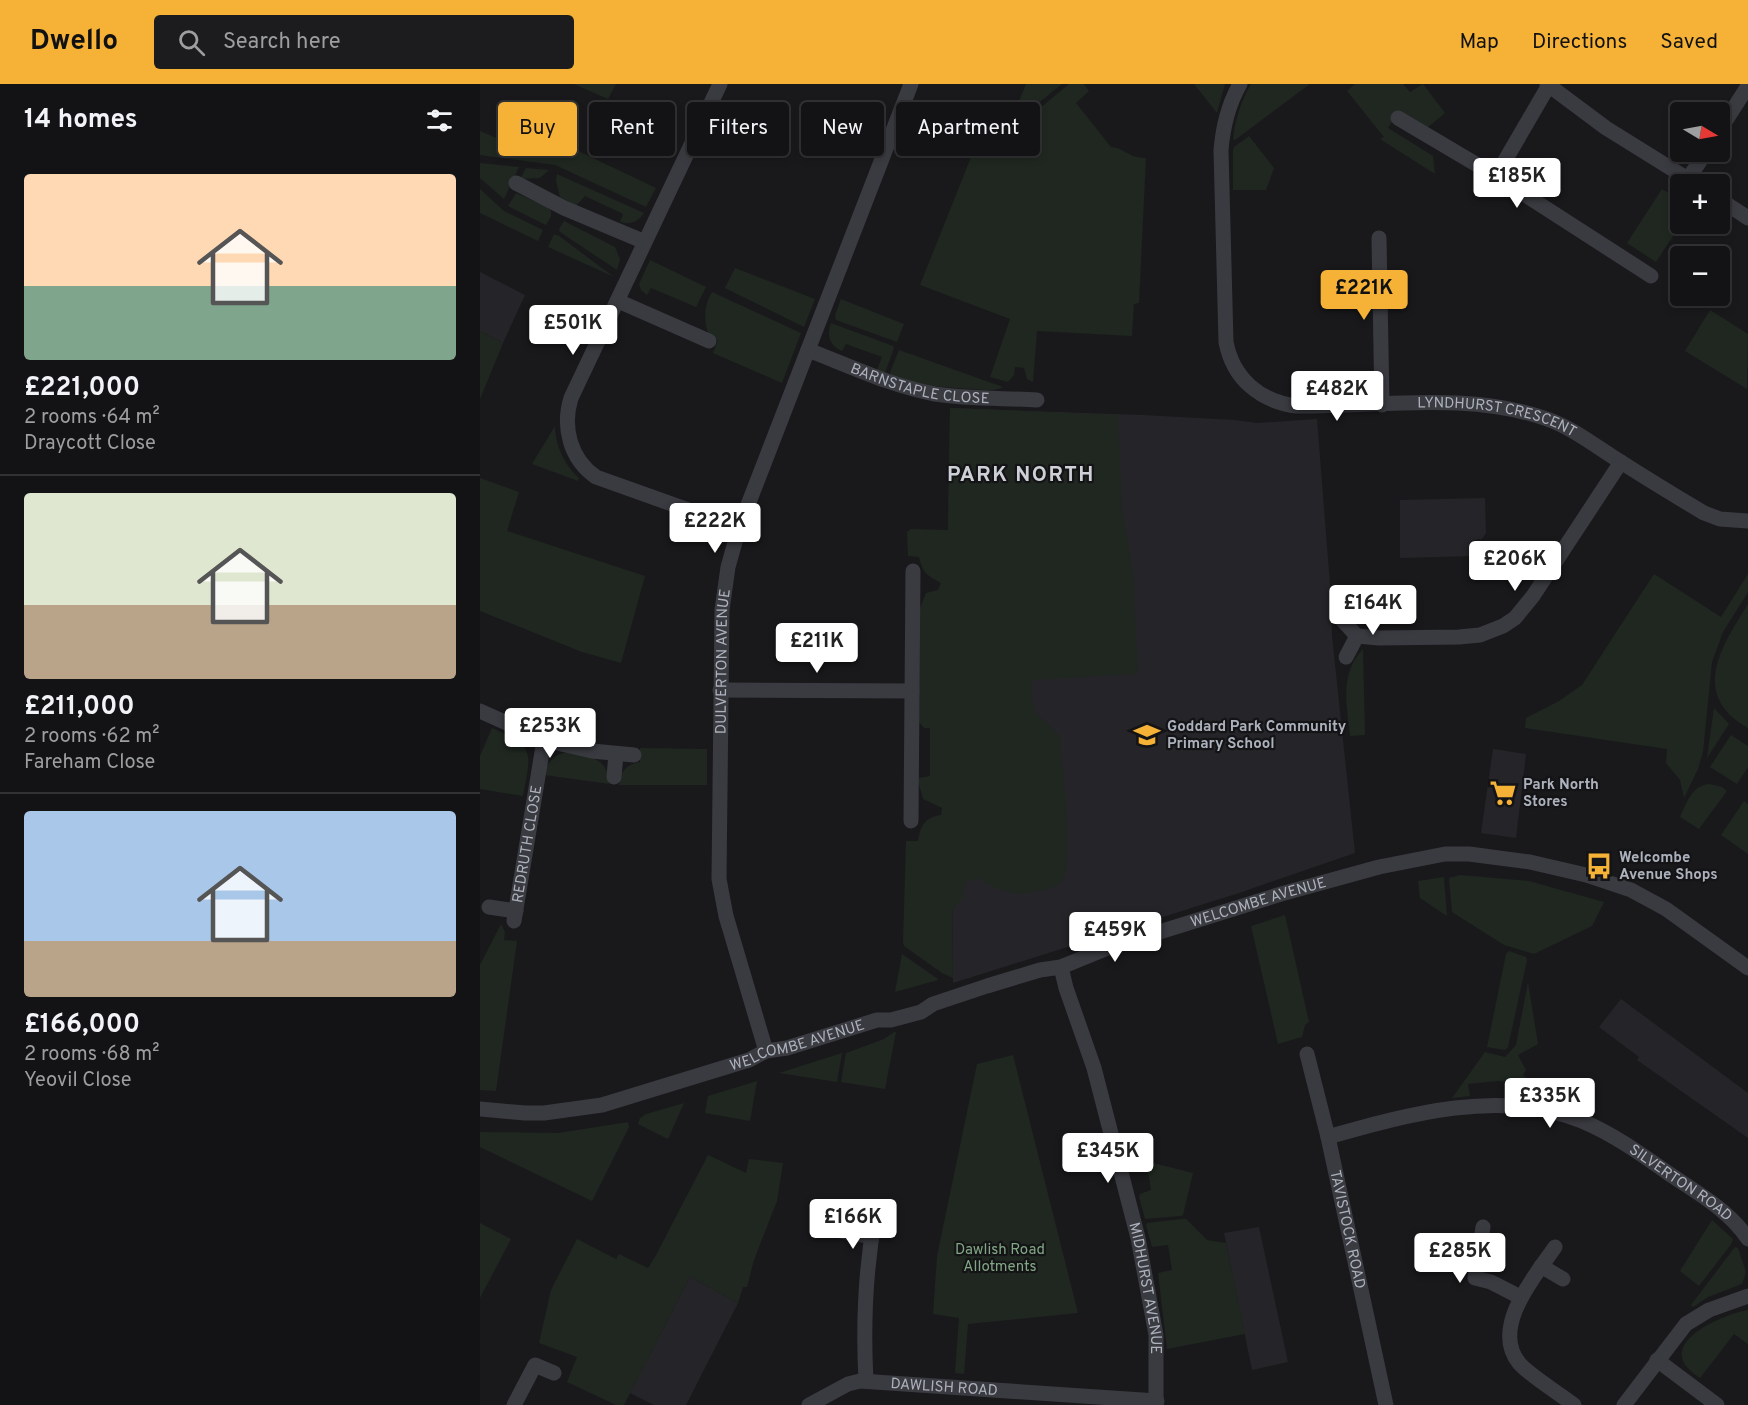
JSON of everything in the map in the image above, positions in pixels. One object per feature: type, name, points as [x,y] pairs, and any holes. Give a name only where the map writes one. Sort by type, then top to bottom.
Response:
[{"type":"street","points":[[720,84],[568,409],[567,426],[573,450],[582,465],[596,477],[739,528]]},
{"type":"street","name":"DULVERTON AVENUE","points":[[766,1051],[726,916],[719,879],[722,610],[728,567],[739,528],[911,84]]},
{"type":"street","name":"LYNDHURST CRESCENT","points":[[1240,84],[1232,99],[1223,128],[1221,150],[1226,342],[1232,364],[1251,388],[1275,402],[1296,406],[1451,403],[1513,409],[1549,419],[1561,425],[1704,513],[1719,519],[1748,521]]},
{"type":"street","points":[[1496,176],[1548,85],[1606,128],[1679,174]]},
{"type":"street","points":[[1730,114],[1748,86]]},
{"type":"street","points":[[1398,118],[1496,176],[1651,276]]},
{"type":"street","points":[[516,183],[564,208],[645,242]]},
{"type":"street","points":[[1730,206],[1748,218]]},
{"type":"street","points":[[1379,238],[1382,405]]},
{"type":"street","points":[[618,301],[709,341]]},
{"type":"street","points":[[690,333],[697,318]]},
{"type":"street","name":"BARNSTAPLE CLOSE","points":[[808,350],[885,380],[920,390],[946,395],[1037,400]]},
{"type":"street","points":[[1343,621],[1357,636],[1379,638],[1480,635],[1503,626],[1515,618],[1533,596],[1621,462]]},
{"type":"street","points":[[911,820],[913,571]]},
{"type":"street","points":[[1346,657],[1357,636]]},
{"type":"street","points":[[720,690],[912,691]]},
{"type":"street","points":[[480,711],[544,740],[616,754],[634,755]]},
{"type":"street","name":"REDRUTH CLOSE","points":[[489,907],[515,916],[544,740]]},
{"type":"street","points":[[614,777],[616,754]]},
{"type":"street","name":"WELCOMBE AVENUE","points":[[480,1109],[544,1113],[603,1105],[722,1068],[766,1051],[877,1020],[909,1016],[933,1004],[987,986],[1061,966],[1105,949],[1273,896],[1379,867],[1429,857],[1457,854],[1495,857],[1550,866],[1631,890],[1666,909],[1748,968]]},
{"type":"street","name":"MIDHURST AVENUE","points":[[1061,966],[1094,1068],[1138,1238],[1156,1335],[1157,1403]]},
{"type":"street","name":"TAVISTOCK ROAD","points":[[1307,1054],[1328,1137],[1386,1405]]},
{"type":"street","name":"SILVERTON ROAD","points":[[1328,1137],[1446,1109],[1510,1106],[1562,1114],[1595,1127],[1641,1154],[1708,1200],[1734,1221],[1748,1239]]},
{"type":"street","points":[[866,1381],[864,1315],[875,1217]]},
{"type":"street","points":[[1483,1227],[1475,1278],[1497,1284],[1520,1297]]},
{"type":"street","points":[[840,1231],[872,1237]]},
{"type":"street","points":[[1555,1246],[1520,1297],[1513,1314],[1510,1334],[1519,1363],[1574,1405]]},
{"type":"street","points":[[1541,1266],[1563,1279]]},
{"type":"street","points":[[1624,1405],[1686,1324],[1722,1304],[1748,1296]]},
{"type":"street","points":[[1657,1360],[1717,1405]]},
{"type":"street","points":[[514,1405],[535,1365],[554,1373]]},
{"type":"street","name":"DAWLISH ROAD","points":[[809,1405],[854,1382],[866,1381],[1157,1403]]},
{"type":"shaded area","points":[[480,272],[525,295],[503,343],[480,331]]},
{"type":"shaded area","name":"Goddard Park Community Primary School","points":[[950,408],[1142,415],[1257,423],[1317,419],[1332,636],[1355,853],[1239,893],[953,983],[948,530]]},
{"type":"shaded area","points":[[1485,498],[1486,533],[1482,539],[1473,540],[1474,556],[1400,558],[1400,500]]},
{"type":"shaded area","points":[[1493,749],[1526,754],[1516,838],[1481,833]]},
{"type":"shaded area","points":[[1621,999],[1748,1093],[1748,1138],[1637,1060],[1639,1057],[1599,1027]]},
{"type":"shaded area","points":[[1259,1227],[1288,1362],[1252,1370],[1224,1233]]},
{"type":"shaded area","points":[[690,1277],[738,1303],[686,1405],[654,1405],[630,1393]]},
{"type":"green space","points":[[574,84],[616,84],[608,99]]},
{"type":"green space","points":[[1026,84],[1062,84],[1040,102],[1019,102]]},
{"type":"green space","points":[[1069,84],[1084,84],[1089,91],[1076,103],[1111,147],[1146,158],[1139,303],[1134,304],[1132,336],[1037,331],[1033,382],[1027,379],[1024,368],[1015,367],[1014,375],[1008,382],[990,377],[1010,319],[920,285],[971,156],[1040,156],[1040,108]]},
{"type":"green space","points":[[1194,84],[1225,84],[1217,113]]},
{"type":"green space","points":[[1251,84],[1310,84],[1235,140],[1233,139],[1237,117]]},
{"type":"green space","points":[[1355,84],[1403,84],[1410,92],[1423,84],[1445,113],[1427,128],[1399,111],[1388,128],[1433,156],[1435,174],[1380,139],[1384,137],[1347,91]]},
{"type":"green space","points":[[480,131],[498,139],[498,156],[577,156],[577,150],[656,188],[646,207],[555,165],[480,155]]},
{"type":"green space","points":[[1249,136],[1274,168],[1266,190],[1233,190],[1233,150]]},
{"type":"green space","points":[[480,163],[519,167],[504,199],[480,178]]},
{"type":"green space","points":[[526,168],[549,170],[540,178],[520,179]]},
{"type":"green space","points":[[557,174],[644,213],[634,222],[624,223],[620,222],[623,214],[585,196],[576,206],[560,197],[556,181]]},
{"type":"green space","points":[[480,189],[504,211],[543,230],[538,241],[480,213]]},
{"type":"green space","points":[[1662,189],[1670,194],[1670,234],[1674,234],[1656,262],[1627,243]]},
{"type":"green space","points":[[516,193],[551,211],[546,225],[508,206]]},
{"type":"green space","points":[[564,221],[615,247],[620,259],[617,270],[560,232],[559,229]]},
{"type":"green space","points":[[554,234],[559,236],[614,277],[548,247]]},
{"type":"green space","points":[[650,260],[706,287],[696,307],[651,288],[647,295],[641,290],[639,284]]},
{"type":"green space","points":[[735,268],[815,299],[804,327],[725,288]]},
{"type":"green space","points":[[712,292],[801,333],[782,383],[713,353],[718,340],[709,335],[705,319],[707,302]]},
{"type":"green space","points":[[841,299],[904,324],[897,342],[836,320],[835,315]]},
{"type":"green space","points":[[1710,310],[1748,334],[1747,389],[1685,351]]},
{"type":"green space","points":[[831,323],[893,346],[885,373],[877,370],[882,357],[846,344],[842,351],[835,346],[829,336]]},
{"type":"green space","points":[[480,331],[503,343],[480,399]]},
{"type":"green space","points":[[899,350],[1003,387],[989,390],[942,387],[889,375]]},
{"type":"green space","points":[[950,408],[1118,415],[1122,508],[1133,572],[1138,674],[1031,680],[1033,710],[1060,736],[1068,836],[1065,873],[1061,882],[1055,886],[1027,893],[1005,891],[978,878],[965,882],[963,898],[952,909],[953,978],[942,973],[904,946],[903,942],[906,841],[918,841],[924,823],[941,815],[942,808],[923,799],[918,781],[919,778],[930,776],[930,728],[924,728],[919,722],[920,608],[926,593],[938,590],[941,583],[926,573],[919,557],[908,556],[907,532],[911,529],[948,530]]},
{"type":"green space","points":[[555,426],[562,455],[579,478],[578,481],[532,464]]},
{"type":"green space","points":[[480,478],[519,492],[507,531],[645,576],[621,663],[582,652],[480,611]]},
{"type":"green space","points":[[1654,574],[1721,617],[1748,574],[1748,592],[1723,632],[1712,662],[1703,752],[1698,769],[1684,798],[1680,780],[1666,763],[1667,749],[1525,728],[1526,718],[1559,701],[1582,685]]},
{"type":"green space","points":[[1748,604],[1748,728],[1730,715],[1719,700],[1715,685],[1716,669],[1721,653]]},
{"type":"green space","points":[[1363,649],[1365,735],[1350,736],[1346,690],[1350,669]]},
{"type":"green space","points":[[1714,708],[1729,724],[1707,758]]},
{"type":"green space","points":[[492,728],[517,740],[527,753],[528,769],[523,796],[480,789],[480,756]]},
{"type":"green space","points":[[1731,735],[1748,746],[1748,767],[1737,784],[1710,767]]},
{"type":"green space","points":[[640,748],[707,749],[707,785],[619,785],[625,769],[631,764],[640,762]]},
{"type":"green space","points":[[568,752],[591,757],[601,763],[610,784],[544,775],[552,759]]},
{"type":"green space","points":[[1710,784],[1727,791],[1699,829],[1680,817],[1694,791]]},
{"type":"green space","points":[[1744,801],[1748,804],[1748,854],[1721,835]]},
{"type":"green space","points":[[1460,875],[1529,881],[1604,902],[1592,926],[1534,954],[1504,945],[1452,912],[1449,878]]},
{"type":"green space","points":[[1444,877],[1447,916],[1420,898],[1418,881]]},
{"type":"green space","points":[[1285,915],[1309,1022],[1305,1025],[1302,1037],[1278,1044],[1251,926]]},
{"type":"green space","points":[[501,924],[505,932],[504,940],[517,941],[496,1091],[480,1090],[480,965]]},
{"type":"green space","points":[[1509,951],[1526,957],[1527,960],[1508,1047],[1505,1050],[1487,1047],[1506,954]]},
{"type":"green space","points":[[902,954],[938,979],[938,980],[895,992]]},
{"type":"green space","points":[[1528,982],[1538,1044],[1518,1055],[1526,1070],[1523,1075],[1549,1099],[1547,1102],[1527,1097],[1527,1084],[1497,1081],[1468,1084],[1470,1096],[1452,1098],[1485,1052],[1505,1057],[1516,1045]]},
{"type":"green space","points":[[896,1032],[885,1089],[841,1082],[846,1053],[884,1039]]},
{"type":"green space","points":[[842,1053],[837,1082],[779,1073]]},
{"type":"green space","name":"Dawlish Road Allotments","points":[[1013,1055],[1078,1313],[968,1324],[964,1374],[955,1373],[959,1318],[933,1314],[937,1256],[977,1064]]},
{"type":"green space","points":[[757,1081],[750,1121],[705,1113],[708,1096]]},
{"type":"green space","points":[[684,1103],[668,1139],[638,1124],[640,1118],[646,1114]]},
{"type":"green space","points":[[628,1122],[629,1127],[592,1201],[480,1147],[480,1132],[558,1133]]},
{"type":"green space","points":[[708,1155],[746,1173],[749,1159],[783,1163],[777,1201],[754,1260],[747,1287],[743,1287],[738,1303],[690,1277],[624,1405],[616,1405],[567,1382],[577,1357],[539,1343],[551,1290],[577,1239],[616,1259],[619,1254],[648,1268]]},
{"type":"green space","points":[[1149,1162],[1193,1173],[1183,1215],[1145,1219],[1139,1197],[1140,1194],[1151,1190],[1147,1164]]},
{"type":"green space","points":[[1186,1219],[1207,1240],[1226,1243],[1245,1334],[1167,1349],[1158,1273],[1172,1270],[1168,1245],[1152,1247],[1146,1225],[1147,1223]]},
{"type":"green space","points":[[1712,1220],[1733,1239],[1699,1286],[1680,1271]]},
{"type":"green space","points":[[480,1223],[511,1239],[480,1298]]},
{"type":"green space","points":[[1735,1247],[1738,1248],[1746,1272],[1742,1284],[1708,1297],[1693,1307],[1691,1305]]},
{"type":"green space","points":[[1748,1310],[1748,1344],[1734,1334],[1700,1378],[1689,1369],[1682,1357],[1683,1348],[1697,1332],[1718,1320]]},
{"type":"place","name":"Goddard Park Community Primary School","points":[[1147,735]]},
{"type":"place","name":"Park North Stores","points":[[1503,793]]},
{"type":"place","name":"Welcombe Avenue Shops","points":[[1599,866]]},
{"type":"district","name":"PARK NORTH","points":[[1021,474]]}]
